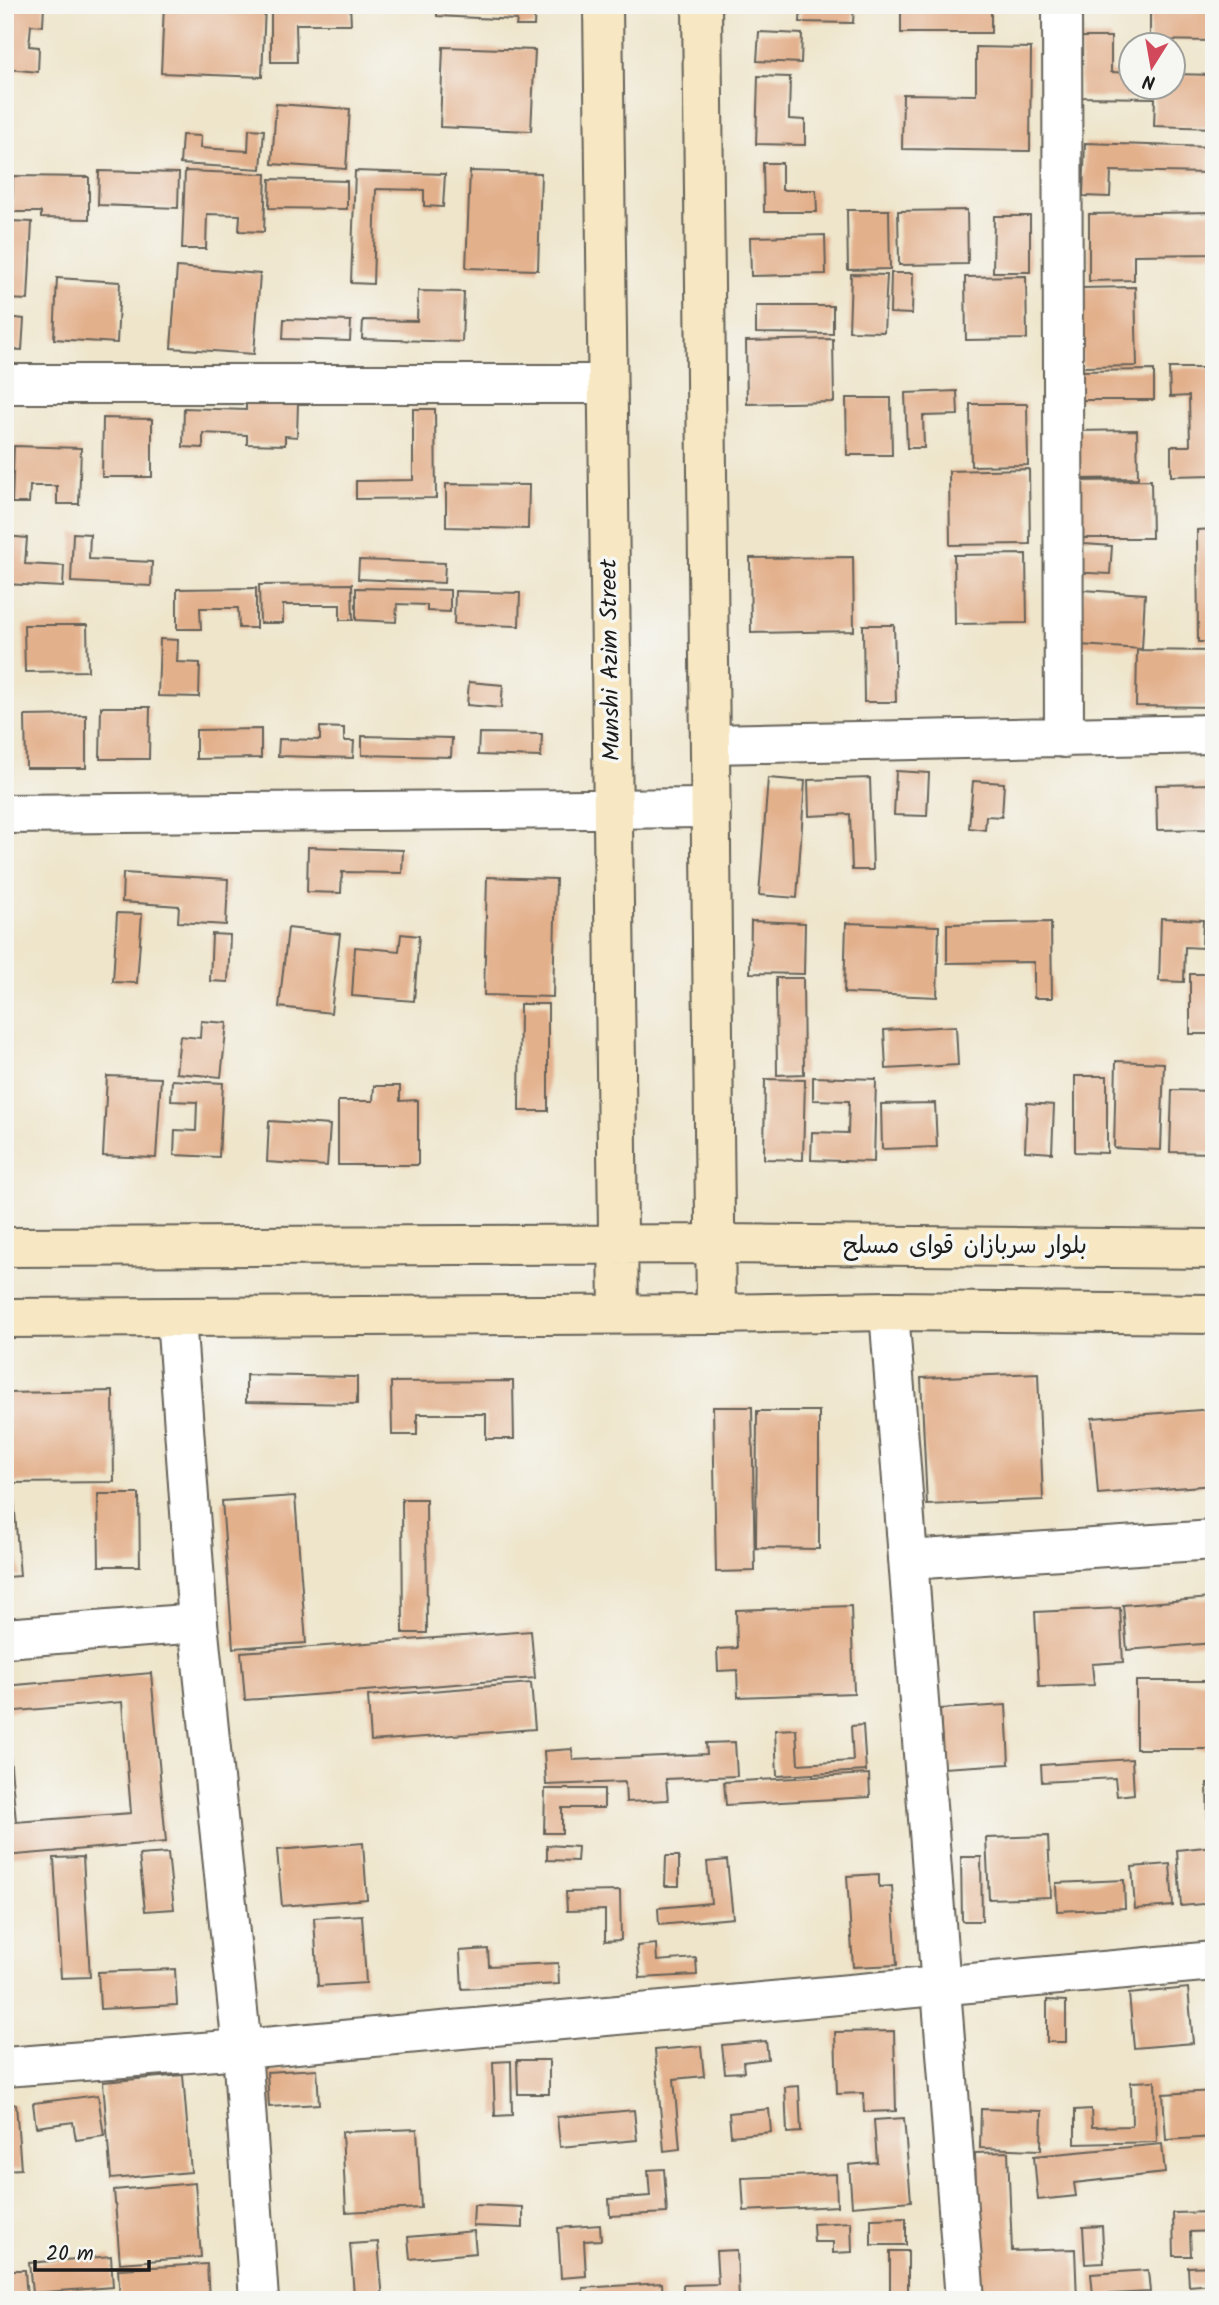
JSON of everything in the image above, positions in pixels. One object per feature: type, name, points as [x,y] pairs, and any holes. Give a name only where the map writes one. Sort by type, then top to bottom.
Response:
[{"type":"main road","name":"Munshi Azim Street","points":[[603,5],[619,1314]]},
{"type":"main road","points":[[702,5],[716,1314]]},
{"type":"main road","name":"بلوار سربازان قوای مسلح","points":[[5,1247],[715,1244],[1214,1249]]},
{"type":"main road","points":[[5,1318],[889,1311],[1214,1314]]},
{"type":"street","points":[[1062,5],[1064,738]]},
{"type":"street","points":[[5,384],[607,384]]},
{"type":"street","points":[[710,744],[1214,734]]},
{"type":"street","points":[[5,814],[612,811],[711,808]]},
{"type":"street","points":[[889,1311],[965,2300]]},
{"type":"street","points":[[176,1317],[198,1623],[242,2049],[259,2300]]},
{"type":"street","points":[[908,1560],[1214,1541]]},
{"type":"street","points":[[5,1637],[198,1623]]},
{"type":"street","points":[[5,2067],[242,2049],[1214,1961]]},
{"type":"building","points":[[13,5],[44,5],[43,26],[31,25],[29,46],[39,47],[38,72],[9,69]]},
{"type":"building","points":[[164,5],[265,5],[262,77],[161,73]]},
{"type":"building","points":[[271,5],[350,5],[351,24],[296,24],[297,62],[271,62]]},
{"type":"building","points":[[437,5],[535,5],[534,26],[516,26],[517,20],[437,16]]},
{"type":"building","points":[[801,5],[854,5],[853,23],[800,22]]},
{"type":"building","points":[[901,5],[991,5],[991,33],[901,33]]},
{"type":"building","points":[[1090,5],[1214,5],[1214,41],[1188,41],[1188,32],[1150,32],[1150,13],[1090,13]]},
{"type":"building","points":[[759,32],[802,34],[801,63],[757,61]]},
{"type":"building","points":[[1081,37],[1111,37],[1111,72],[1118,72],[1118,98],[1080,97]]},
{"type":"building","points":[[443,47],[535,50],[531,131],[440,127]]},
{"type":"building","points":[[976,47],[1031,48],[1030,151],[902,149],[903,94],[976,95]]},
{"type":"building","points":[[1188,74],[1214,75],[1214,128],[1154,126],[1155,102],[1188,102]]},
{"type":"building","points":[[758,76],[790,77],[789,119],[805,120],[805,145],[756,144]]},
{"type":"building","points":[[276,104],[350,109],[346,169],[272,164]]},
{"type":"building","points":[[249,129],[264,130],[261,169],[180,164],[182,135],[201,136],[200,148],[248,151]]},
{"type":"building","points":[[1085,143],[1210,147],[1209,173],[1111,171],[1110,197],[1083,196]]},
{"type":"building","points":[[763,163],[782,163],[782,190],[816,190],[817,212],[764,212]]},
{"type":"building","points":[[99,171],[179,173],[178,208],[98,205]]},
{"type":"building","points":[[185,171],[266,174],[264,232],[239,231],[240,215],[207,214],[206,249],[182,249]]},
{"type":"building","points":[[355,171],[445,174],[443,207],[424,206],[424,190],[376,189],[373,284],[351,283]]},
{"type":"building","points":[[470,171],[541,173],[538,270],[466,268]]},
{"type":"building","points":[[13,176],[89,177],[89,219],[41,218],[41,212],[12,212]]},
{"type":"building","points":[[270,179],[347,181],[347,209],[269,208]]},
{"type":"building","points":[[847,210],[889,210],[890,269],[848,270]]},
{"type":"building","points":[[967,210],[968,264],[899,265],[898,211]]},
{"type":"building","points":[[1214,212],[1214,254],[1134,255],[1134,280],[1089,281],[1089,214]]},
{"type":"building","points":[[994,216],[1030,216],[1030,272],[993,272]]},
{"type":"building","points":[[11,221],[32,222],[28,300],[7,299]]},
{"type":"building","points":[[825,235],[826,274],[751,276],[750,237]]},
{"type":"building","points":[[177,267],[260,274],[254,354],[171,348]]},
{"type":"building","points":[[891,273],[913,273],[912,314],[890,313]]},
{"type":"building","points":[[851,274],[887,275],[884,332],[849,331]]},
{"type":"building","points":[[1026,276],[1027,339],[966,340],[965,277]]},
{"type":"building","points":[[57,278],[120,282],[117,343],[54,339]]},
{"type":"building","points":[[1135,287],[1137,366],[1082,367],[1081,288]]},
{"type":"building","points":[[418,291],[464,292],[462,342],[362,339],[363,320],[417,321]]},
{"type":"building","points":[[756,306],[833,306],[833,334],[756,333]]},
{"type":"building","points":[[8,317],[24,319],[22,350],[6,349]]},
{"type":"building","points":[[284,319],[351,321],[350,341],[283,339]]},
{"type":"building","points":[[833,339],[834,402],[747,404],[746,341]]},
{"type":"building","points":[[1169,368],[1214,368],[1214,475],[1171,476],[1171,446],[1190,446],[1189,396],[1170,397]]},
{"type":"building","points":[[1154,370],[1154,400],[1078,400],[1077,371]]},
{"type":"building","points":[[957,391],[958,415],[923,416],[924,448],[907,448],[905,393]]},
{"type":"building","points":[[846,398],[891,398],[892,455],[847,455]]},
{"type":"building","points":[[246,400],[298,402],[297,437],[285,436],[285,445],[247,444],[247,435],[203,433],[203,448],[183,447],[184,408],[246,410]]},
{"type":"building","points":[[970,404],[1027,404],[1028,465],[971,466]]},
{"type":"building","points":[[413,409],[435,409],[436,498],[356,499],[356,481],[413,480]]},
{"type":"building","points":[[103,418],[152,419],[152,477],[102,477]]},
{"type":"building","points":[[1137,430],[1138,478],[1076,479],[1076,431]]},
{"type":"building","points":[[14,446],[81,448],[79,504],[57,504],[57,486],[30,486],[29,503],[12,503]]},
{"type":"building","points":[[1029,469],[1030,544],[950,545],[949,471]]},
{"type":"building","points":[[1151,480],[1152,538],[1073,538],[1071,481]]},
{"type":"building","points":[[446,484],[529,485],[528,529],[446,527]]},
{"type":"building","points":[[1214,529],[1214,642],[1198,642],[1197,530]]},
{"type":"building","points":[[73,533],[90,534],[89,559],[152,562],[151,586],[71,582]]},
{"type":"building","points":[[5,536],[27,538],[25,564],[64,566],[63,587],[5,584]]},
{"type":"building","points":[[1070,543],[1112,546],[1110,574],[1068,572]]},
{"type":"building","points":[[1026,554],[1027,623],[955,624],[954,555]]},
{"type":"building","points":[[853,557],[854,631],[751,633],[750,558]]},
{"type":"building","points":[[359,560],[445,563],[444,583],[358,579]]},
{"type":"building","points":[[352,584],[353,620],[340,620],[340,605],[283,605],[283,623],[260,623],[259,585]]},
{"type":"building","points":[[256,588],[256,628],[239,628],[238,608],[200,608],[201,629],[177,629],[177,589]]},
{"type":"building","points":[[356,588],[450,590],[450,612],[427,611],[427,605],[397,604],[396,622],[356,620]]},
{"type":"building","points":[[1083,590],[1145,594],[1142,649],[1080,645]]},
{"type":"building","points":[[455,591],[520,593],[519,626],[454,624]]},
{"type":"building","points":[[24,625],[87,625],[88,671],[25,672]]},
{"type":"building","points":[[863,625],[894,625],[896,702],[864,702]]},
{"type":"building","points":[[160,639],[178,640],[177,662],[200,663],[199,697],[158,696]]},
{"type":"building","points":[[1137,650],[1214,651],[1214,707],[1136,706]]},
{"type":"building","points":[[469,682],[503,685],[501,708],[467,705]]},
{"type":"building","points":[[101,707],[150,707],[149,759],[100,759]]},
{"type":"building","points":[[86,715],[86,768],[26,768],[25,716]]},
{"type":"building","points":[[320,727],[344,728],[344,741],[354,741],[353,758],[278,756],[279,739],[320,740]]},
{"type":"building","points":[[261,729],[261,758],[196,759],[196,730]]},
{"type":"building","points":[[479,733],[542,734],[541,757],[478,755]]},
{"type":"building","points":[[362,736],[452,738],[451,757],[362,755]]},
{"type":"building","points":[[896,771],[929,773],[927,816],[894,815]]},
{"type":"building","points":[[768,778],[805,781],[797,898],[759,895]]},
{"type":"building","points":[[870,778],[873,870],[852,870],[850,814],[809,816],[808,780]]},
{"type":"building","points":[[973,781],[1004,783],[1002,817],[986,816],[985,830],[969,828]]},
{"type":"building","points":[[1214,784],[1214,829],[1157,830],[1156,785]]},
{"type":"building","points":[[308,847],[403,850],[402,873],[342,872],[341,893],[307,892]]},
{"type":"building","points":[[123,873],[228,879],[226,925],[178,922],[179,906],[122,902]]},
{"type":"building","points":[[487,877],[556,879],[553,997],[484,995]]},
{"type":"building","points":[[117,913],[142,914],[137,983],[113,982]]},
{"type":"building","points":[[1161,918],[1203,920],[1202,948],[1185,947],[1184,982],[1159,981]]},
{"type":"building","points":[[751,921],[805,923],[804,974],[750,973]]},
{"type":"building","points":[[1051,922],[1052,998],[1034,998],[1034,962],[947,963],[947,924]]},
{"type":"building","points":[[846,923],[939,926],[937,997],[844,993]]},
{"type":"building","points":[[288,928],[340,934],[331,1013],[279,1007]]},
{"type":"building","points":[[212,934],[230,935],[228,982],[210,981]]},
{"type":"building","points":[[401,934],[419,936],[414,1001],[352,996],[355,947],[399,951]]},
{"type":"building","points":[[1190,974],[1214,974],[1214,1034],[1190,1034]]},
{"type":"building","points":[[776,978],[803,978],[804,1074],[777,1075]]},
{"type":"building","points":[[520,1004],[548,1004],[548,1111],[519,1111]]},
{"type":"building","points":[[201,1021],[227,1023],[221,1077],[176,1073],[180,1036],[200,1038]]},
{"type":"building","points":[[956,1026],[958,1065],[886,1069],[884,1030]]},
{"type":"building","points":[[1116,1061],[1164,1063],[1161,1150],[1114,1148]]},
{"type":"building","points":[[107,1076],[161,1078],[156,1158],[103,1156]]},
{"type":"building","points":[[1075,1076],[1107,1076],[1107,1153],[1075,1152]]},
{"type":"building","points":[[813,1077],[876,1079],[874,1162],[811,1160],[812,1132],[848,1133],[849,1101],[813,1100]]},
{"type":"building","points":[[765,1079],[805,1080],[803,1160],[764,1159]]},
{"type":"building","points":[[172,1080],[223,1083],[219,1157],[174,1155],[175,1130],[196,1131],[197,1102],[171,1101]]},
{"type":"building","points":[[374,1086],[400,1086],[400,1101],[418,1100],[418,1165],[338,1165],[338,1101],[373,1101]]},
{"type":"building","points":[[1172,1090],[1214,1091],[1214,1153],[1170,1152]]},
{"type":"building","points":[[935,1103],[937,1147],[882,1149],[881,1104]]},
{"type":"building","points":[[1027,1103],[1054,1105],[1052,1153],[1025,1151]]},
{"type":"building","points":[[269,1121],[330,1125],[327,1166],[267,1162]]},
{"type":"building","points":[[1038,1373],[1043,1500],[927,1505],[921,1378]]},
{"type":"building","points":[[246,1375],[357,1377],[357,1404],[246,1402]]},
{"type":"building","points":[[513,1381],[514,1439],[486,1439],[486,1414],[417,1414],[417,1435],[392,1435],[391,1382]]},
{"type":"building","points":[[113,1391],[114,1482],[8,1483],[7,1393]]},
{"type":"building","points":[[713,1407],[752,1407],[755,1571],[716,1572]]},
{"type":"building","points":[[1214,1409],[1214,1485],[1098,1494],[1092,1418]]},
{"type":"building","points":[[757,1411],[819,1411],[819,1549],[756,1548]]},
{"type":"building","points":[[98,1494],[139,1494],[140,1566],[99,1566]]},
{"type":"building","points":[[295,1496],[306,1643],[233,1648],[222,1501]]},
{"type":"building","points":[[402,1499],[426,1499],[427,1633],[403,1633]]},
{"type":"building","points":[[5,1500],[14,1500],[20,1576],[5,1577]]},
{"type":"building","points":[[1211,1598],[1214,1643],[1127,1650],[1123,1605]]},
{"type":"building","points":[[851,1606],[854,1693],[738,1697],[737,1670],[718,1671],[717,1649],[737,1648],[736,1610]]},
{"type":"building","points":[[1120,1608],[1123,1662],[1092,1664],[1094,1685],[1039,1687],[1035,1612]]},
{"type":"building","points":[[531,1631],[535,1678],[245,1700],[241,1652]]},
{"type":"building","points":[[151,1673],[166,1842],[5,1856],[5,1757],[10,1756],[16,1822],[131,1813],[122,1702],[5,1712],[5,1686]]},
{"type":"building","points":[[1136,1681],[1214,1681],[1214,1749],[1136,1749]]},
{"type":"building","points":[[531,1683],[535,1729],[371,1741],[368,1696]]},
{"type":"building","points":[[1006,1705],[1009,1764],[943,1768],[940,1709]]},
{"type":"building","points":[[863,1725],[866,1771],[777,1776],[775,1730],[796,1729],[798,1764],[853,1761],[851,1726]]},
{"type":"building","points":[[735,1742],[737,1776],[666,1779],[668,1800],[626,1802],[625,1782],[546,1785],[544,1751],[572,1749],[573,1760],[707,1754],[706,1743]]},
{"type":"building","points":[[1132,1759],[1134,1794],[1117,1796],[1115,1778],[1042,1782],[1041,1765]]},
{"type":"building","points":[[869,1774],[870,1797],[726,1805],[724,1782]]},
{"type":"building","points":[[1207,1783],[1214,1783],[1214,1828],[1208,1828]]},
{"type":"building","points":[[545,1789],[604,1789],[604,1808],[562,1808],[562,1833],[544,1833]]},
{"type":"building","points":[[1048,1836],[1051,1897],[989,1899],[986,1838]]},
{"type":"building","points":[[363,1843],[367,1899],[282,1906],[277,1850]]},
{"type":"building","points":[[547,1845],[578,1847],[577,1861],[547,1860]]},
{"type":"building","points":[[1214,1846],[1214,1903],[1181,1906],[1177,1850]]},
{"type":"building","points":[[168,1853],[174,1909],[145,1911],[139,1855]]},
{"type":"building","points":[[666,1856],[679,1856],[679,1886],[665,1886]]},
{"type":"building","points":[[83,1857],[90,1977],[61,1978],[54,1858]]},
{"type":"building","points":[[961,1857],[981,1857],[982,1921],[962,1921]]},
{"type":"building","points":[[727,1860],[733,1918],[659,1925],[658,1908],[711,1903],[707,1862]]},
{"type":"building","points":[[1170,1864],[1173,1906],[1135,1909],[1132,1867]]},
{"type":"building","points":[[879,1874],[879,1887],[892,1886],[897,1965],[853,1967],[847,1876]]},
{"type":"building","points":[[1124,1880],[1125,1908],[1057,1911],[1056,1883]]},
{"type":"building","points":[[620,1891],[621,1940],[605,1941],[605,1910],[567,1911],[566,1892]]},
{"type":"building","points":[[362,1915],[366,1983],[318,1986],[314,1918]]},
{"type":"building","points":[[656,1944],[657,1961],[696,1958],[697,1975],[640,1978],[637,1946]]},
{"type":"building","points":[[488,1949],[489,1966],[558,1963],[559,1984],[462,1989],[460,1951]]},
{"type":"building","points":[[175,1969],[177,2005],[100,2009],[98,1972]]},
{"type":"building","points":[[1188,1988],[1193,2043],[1134,2048],[1129,1994]]},
{"type":"building","points":[[1047,2000],[1066,2001],[1066,2042],[1047,2042]]},
{"type":"building","points":[[894,2031],[896,2111],[864,2112],[863,2093],[837,2094],[835,2032]]},
{"type":"building","points":[[766,2041],[768,2059],[743,2062],[744,2072],[725,2073],[722,2045]]},
{"type":"building","points":[[701,2046],[704,2076],[674,2079],[680,2149],[664,2151],[655,2050]]},
{"type":"building","points":[[517,2060],[549,2060],[549,2094],[518,2094]]},
{"type":"building","points":[[511,2061],[512,2115],[495,2116],[493,2062]]},
{"type":"building","points":[[317,2069],[319,2104],[269,2107],[267,2072]]},
{"type":"building","points":[[183,2075],[191,2172],[111,2179],[103,2082]]},
{"type":"building","points":[[1155,2081],[1157,2142],[1075,2144],[1075,2110],[1091,2109],[1092,2127],[1132,2126],[1131,2082]]},
{"type":"building","points":[[799,2086],[801,2132],[787,2133],[785,2087]]},
{"type":"building","points":[[1214,2091],[1214,2137],[1166,2140],[1163,2094]]},
{"type":"building","points":[[98,2095],[104,2136],[76,2140],[73,2122],[36,2127],[33,2103]]},
{"type":"building","points":[[16,2104],[21,2169],[5,2170],[5,2105]]},
{"type":"building","points":[[769,2109],[771,2132],[731,2136],[729,2113]]},
{"type":"building","points":[[981,2109],[1042,2111],[1041,2150],[980,2148]]},
{"type":"building","points":[[634,2110],[637,2140],[560,2147],[557,2117]]},
{"type":"building","points":[[904,2118],[911,2201],[852,2206],[849,2165],[877,2162],[874,2120]]},
{"type":"building","points":[[417,2129],[421,2208],[346,2212],[342,2132]]},
{"type":"building","points":[[1162,2144],[1165,2173],[1074,2183],[1076,2196],[1038,2200],[1034,2156]]},
{"type":"building","points":[[1008,2152],[1012,2251],[1075,2249],[1077,2300],[979,2300],[975,2153]]},
{"type":"building","points":[[664,2169],[667,2213],[610,2216],[609,2199],[650,2196],[648,2170]]},
{"type":"building","points":[[836,2174],[837,2206],[744,2211],[742,2178]]},
{"type":"building","points":[[195,2183],[201,2257],[120,2263],[114,2190]]},
{"type":"building","points":[[474,2205],[523,2207],[523,2228],[473,2226]]},
{"type":"building","points":[[1214,2212],[1214,2231],[1190,2232],[1191,2256],[1174,2256],[1173,2213]]},
{"type":"building","points":[[906,2218],[906,2245],[871,2245],[871,2219]]},
{"type":"building","points":[[851,2222],[852,2252],[833,2253],[833,2242],[814,2242],[813,2224]]},
{"type":"building","points":[[600,2225],[601,2240],[584,2241],[586,2276],[561,2278],[558,2228]]},
{"type":"building","points":[[1102,2226],[1104,2263],[1085,2264],[1083,2227]]},
{"type":"building","points":[[474,2231],[476,2253],[410,2259],[408,2237]]},
{"type":"building","points":[[378,2242],[383,2300],[333,2300],[333,2297],[354,2295],[350,2244]]},
{"type":"building","points":[[737,2250],[739,2300],[683,2300],[683,2285],[718,2284],[716,2251]]},
{"type":"building","points":[[890,2251],[908,2251],[908,2300],[890,2300]]},
{"type":"building","points":[[111,2256],[113,2287],[32,2293],[29,2263]]},
{"type":"building","points":[[207,2264],[209,2300],[120,2300],[118,2269]]},
{"type":"building","points":[[1214,2266],[1214,2284],[1189,2286],[1188,2267]]},
{"type":"building","points":[[5,2270],[25,2270],[27,2300],[5,2300]]},
{"type":"building","points":[[1148,2270],[1150,2292],[1093,2295],[1091,2274]]},
{"type":"building","points":[[662,2283],[663,2300],[584,2300],[583,2288]]},
{"type":"building","points":[[418,2294],[475,2295],[475,2300],[418,2300]]}]
